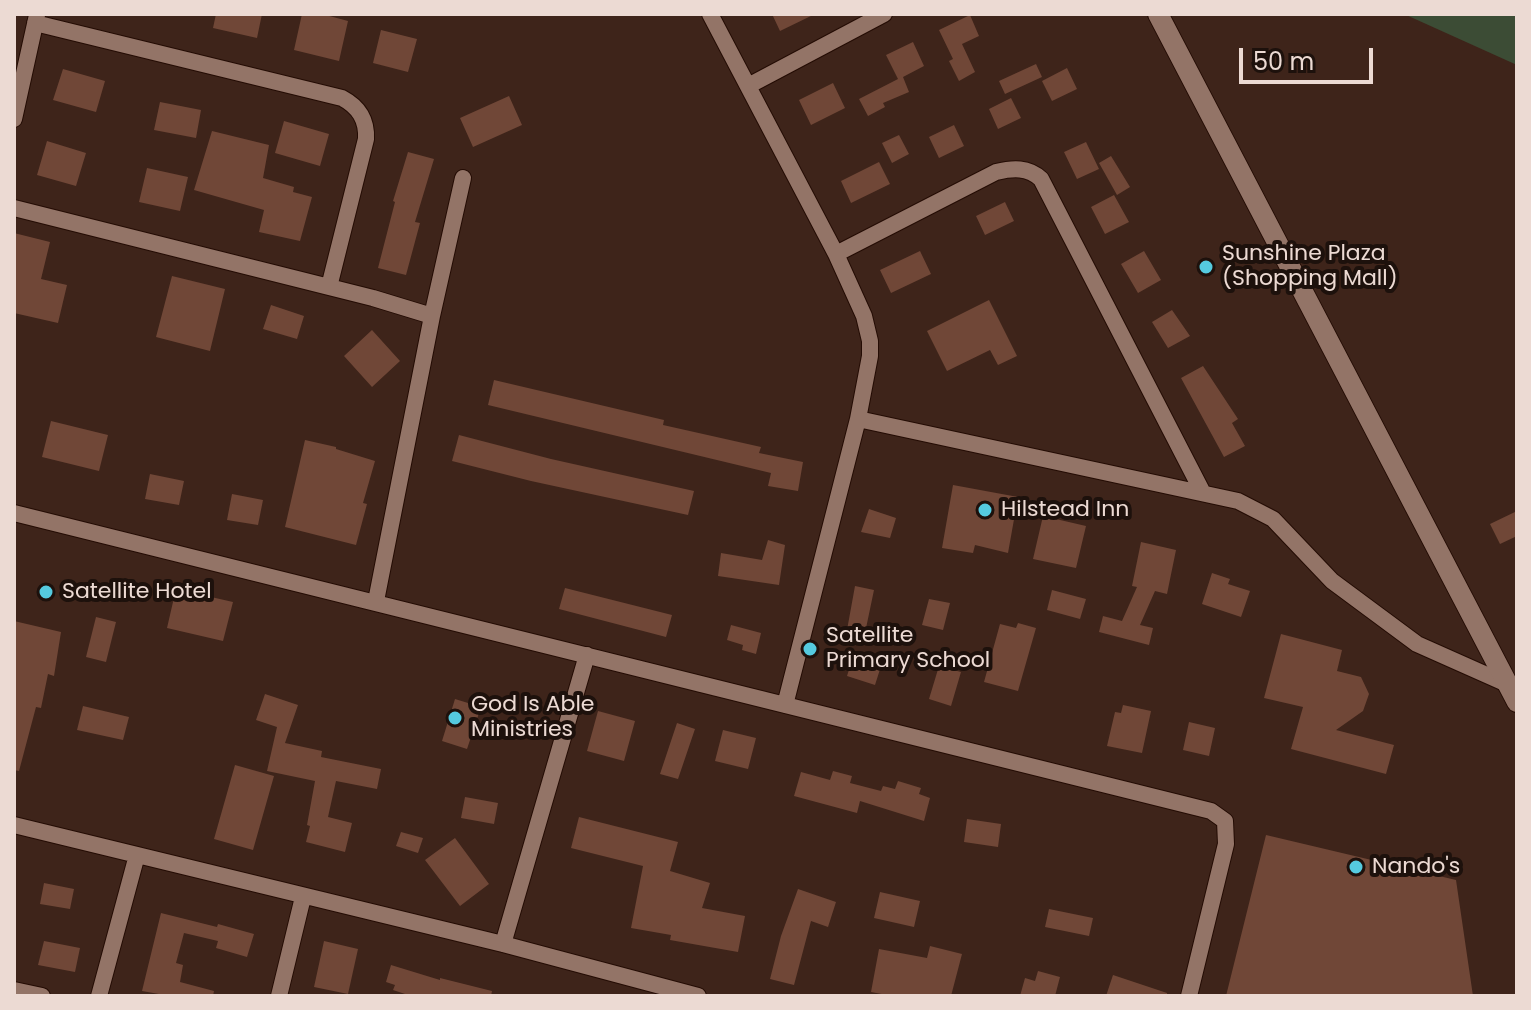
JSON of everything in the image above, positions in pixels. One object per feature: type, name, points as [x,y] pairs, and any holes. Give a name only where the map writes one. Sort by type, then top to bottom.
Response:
[{"type":"street","points":[[710,14],[836,254],[864,316],[870,341],[858,419],[785,705]]},
{"type":"street","points":[[748,86],[884,14]]},
{"type":"street","points":[[1158,14],[1512,693]]},
{"type":"street","points":[[14,119],[18,89],[36,18],[342,98],[355,106],[363,119],[366,139],[329,287]]},
{"type":"street","points":[[836,254],[996,172],[1013,169],[1032,172],[1041,179],[1203,493]]},
{"type":"street","points":[[376,601],[432,316],[463,178]]},
{"type":"street","points":[[14,208],[432,316]]},
{"type":"street","points":[[858,419],[1238,501],[1273,519],[1332,581],[1417,644],[1512,693]]},
{"type":"street","points":[[14,513],[1204,809],[1222,817],[1227,825],[1226,844],[1189,996]]},
{"type":"street","points":[[503,944],[587,655]]},
{"type":"street","points":[[14,825],[503,944],[698,996]]},
{"type":"street","points":[[99,996],[137,855]]},
{"type":"street","points":[[279,996],[303,897]]},
{"type":"street","points":[[14,990],[42,996]]},
{"type":"green space","points":[[1404,14],[1517,14],[1517,65]]},
{"type":"building","points":[[216,14],[262,14],[257,38],[213,28]]},
{"type":"building","points":[[302,14],[322,14],[348,21],[339,61],[294,50]]},
{"type":"building","points":[[772,14],[815,14],[780,31]]},
{"type":"building","points":[[970,15],[979,36],[962,44],[975,72],[959,81],[949,61],[953,59],[939,30]]},
{"type":"building","points":[[381,30],[417,39],[408,72],[373,63]]},
{"type":"building","points":[[913,42],[924,66],[903,77],[909,92],[883,103],[885,107],[868,116],[859,99],[898,79],[886,55]]},
{"type":"building","points":[[1036,64],[1042,77],[1005,94],[999,81]]},
{"type":"building","points":[[1067,68],[1077,89],[1052,101],[1042,81]]},
{"type":"building","points":[[63,69],[105,81],[96,112],[53,100]]},
{"type":"building","points":[[833,83],[845,108],[811,125],[799,100]]},
{"type":"building","points":[[509,96],[522,125],[473,147],[460,118]]},
{"type":"building","points":[[1011,98],[1021,118],[998,129],[989,109]]},
{"type":"building","points":[[160,102],[201,110],[196,138],[154,130]]},
{"type":"building","points":[[284,121],[329,134],[320,166],[275,153]]},
{"type":"building","points":[[954,125],[964,146],[939,158],[929,137]]},
{"type":"building","points":[[212,131],[269,145],[263,178],[294,187],[293,192],[312,197],[300,241],[259,232],[264,210],[194,190]]},
{"type":"building","points":[[899,135],[909,154],[892,163],[882,143]]},
{"type":"building","points":[[47,141],[86,153],[76,186],[37,175]]},
{"type":"building","points":[[1086,142],[1099,169],[1077,179],[1064,152]]},
{"type":"building","points":[[408,152],[434,159],[415,222],[420,223],[406,275],[378,268]]},
{"type":"building","points":[[1111,156],[1130,187],[1117,195],[1099,163]]},
{"type":"building","points":[[879,162],[890,184],[851,203],[841,181]]},
{"type":"building","points":[[147,168],[188,177],[180,211],[139,202]]},
{"type":"building","points":[[1114,195],[1129,222],[1105,234],[1091,207]]},
{"type":"building","points":[[1005,202],[1014,221],[985,235],[976,216]]},
{"type":"building","points":[[14,233],[50,242],[41,279],[67,285],[58,323],[14,313]]},
{"type":"building","points":[[920,251],[931,274],[891,293],[880,270]]},
{"type":"building","points":[[1144,251],[1161,280],[1138,293],[1121,264]]},
{"type":"building","points":[[172,276],[225,289],[210,351],[156,337]]},
{"type":"building","points":[[989,300],[1017,356],[998,365],[990,350],[947,371],[927,331]]},
{"type":"building","points":[[271,305],[304,316],[297,339],[263,329]]},
{"type":"building","points":[[1172,310],[1190,336],[1168,348],[1152,322]]},
{"type":"building","points":[[372,330],[400,361],[372,387],[344,356]]},
{"type":"building","points":[[1203,366],[1238,419],[1232,423],[1245,446],[1224,457],[1181,378]]},
{"type":"building","points":[[494,380],[664,420],[663,425],[761,447],[759,453],[803,462],[798,491],[768,486],[771,473],[488,405]]},
{"type":"building","points":[[51,421],[108,435],[99,471],[42,457]]},
{"type":"building","points":[[459,435],[694,491],[688,515],[452,461]]},
{"type":"building","points":[[305,440],[375,461],[363,503],[367,504],[356,545],[285,527]]},
{"type":"building","points":[[150,474],[184,481],[179,505],[145,499]]},
{"type":"building","points":[[953,485],[1018,497],[1008,553],[975,545],[973,553],[942,548]]},
{"type":"building","points":[[232,494],[263,500],[258,525],[227,520]]},
{"type":"building","points":[[869,509],[896,518],[890,538],[861,532]]},
{"type":"building","points":[[1517,511],[1517,536],[1500,544],[1490,524]]},
{"type":"building","points":[[1043,516],[1086,526],[1076,568],[1033,559]]},
{"type":"building","points":[[768,540],[785,545],[779,585],[718,576],[721,553],[762,560]]},
{"type":"building","points":[[1141,542],[1176,550],[1167,594],[1155,591],[1140,625],[1153,628],[1149,645],[1099,632],[1103,616],[1122,621],[1137,587],[1132,586]]},
{"type":"building","points":[[1212,573],[1230,579],[1228,584],[1250,591],[1241,617],[1202,604]]},
{"type":"building","points":[[855,586],[874,590],[865,633],[847,630]]},
{"type":"building","points":[[565,588],[672,615],[666,637],[559,609]]},
{"type":"building","points":[[176,589],[233,602],[223,641],[167,628]]},
{"type":"building","points":[[1052,590],[1086,599],[1080,619],[1047,610]]},
{"type":"building","points":[[929,599],[950,603],[943,630],[922,625]]},
{"type":"building","points":[[96,617],[116,622],[106,662],[86,657]]},
{"type":"building","points":[[14,621],[61,632],[54,676],[48,674],[41,708],[36,707],[19,771],[14,770]]},
{"type":"building","points":[[1018,623],[1036,628],[1018,691],[984,682],[1000,624],[1016,628]]},
{"type":"building","points":[[731,625],[761,633],[756,654],[742,650],[743,645],[727,640]]},
{"type":"building","points":[[1281,634],[1342,650],[1337,671],[1361,677],[1369,694],[1363,711],[1336,730],[1394,745],[1386,774],[1291,749],[1303,707],[1264,698]]},
{"type":"building","points":[[854,654],[882,663],[875,685],[847,676]]},
{"type":"building","points":[[939,666],[961,672],[951,706],[929,699]]},
{"type":"building","points":[[265,694],[298,705],[285,743],[322,751],[321,757],[381,769],[377,789],[336,781],[328,817],[352,823],[345,852],[306,842],[315,781],[267,771],[277,727],[256,720]]},
{"type":"building","points":[[455,699],[481,707],[467,749],[442,741]]},
{"type":"building","points":[[1123,705],[1151,711],[1142,753],[1107,746],[1115,712],[1121,713]]},
{"type":"building","points":[[83,706],[129,717],[123,740],[77,730]]},
{"type":"building","points":[[598,711],[635,721],[624,761],[587,751]]},
{"type":"building","points":[[1189,722],[1215,728],[1209,756],[1183,750]]},
{"type":"building","points":[[677,723],[695,729],[678,779],[660,774]]},
{"type":"building","points":[[723,730],[756,738],[748,769],[715,761]]},
{"type":"building","points":[[235,765],[274,776],[253,850],[214,839]]},
{"type":"building","points":[[833,771],[852,776],[850,783],[881,791],[883,786],[895,789],[898,781],[921,788],[919,794],[930,798],[924,821],[860,801],[857,813],[794,796],[801,772],[830,780]]},
{"type":"building","points":[[465,797],[498,803],[494,824],[461,818]]},
{"type":"building","points":[[579,817],[678,842],[670,871],[710,883],[702,908],[745,916],[738,952],[670,940],[671,935],[631,928],[643,866],[571,848]]},
{"type":"building","points":[[967,819],[1001,824],[998,847],[964,842]]},
{"type":"building","points":[[401,832],[423,838],[418,853],[396,846]]},
{"type":"building","points":[[1266,835],[1456,880],[1473,996],[1226,996]]},
{"type":"building","points":[[455,838],[489,884],[460,906],[425,860]]},
{"type":"building","points":[[44,883],[74,889],[70,909],[40,904]]},
{"type":"building","points":[[798,889],[836,902],[828,927],[811,921],[794,985],[770,979]]},
{"type":"building","points":[[880,892],[920,901],[914,927],[874,918]]},
{"type":"building","points":[[1049,909],[1093,918],[1089,936],[1045,927]]},
{"type":"building","points":[[161,913],[254,934],[247,957],[216,948],[218,941],[184,933],[176,963],[183,965],[180,982],[214,991],[213,996],[170,996],[142,991]]},
{"type":"building","points":[[44,941],[80,948],[75,972],[38,965]]},
{"type":"building","points":[[324,941],[358,949],[348,994],[314,987]]},
{"type":"building","points":[[930,946],[962,954],[951,996],[892,996],[871,992],[879,949],[927,958]]},
{"type":"building","points":[[391,965],[492,991],[491,996],[411,996],[393,990],[395,985],[386,982]]},
{"type":"building","points":[[1038,971],[1060,977],[1055,996],[1020,996],[1025,978],[1035,981]]},
{"type":"building","points":[[1113,975],[1167,993],[1167,996],[1106,996]]},
{"type":"place","name":"Sunshine Plaza (Shopping Mall)","points":[[1206,267]]},
{"type":"place","name":"Hilstead Inn","points":[[985,510]]},
{"type":"place","name":"Satellite Hotel","points":[[46,592]]},
{"type":"place","name":"Satellite Primary School","points":[[810,649]]},
{"type":"place","name":"God Is Able Ministries","points":[[455,718]]},
{"type":"place","name":"Nando's","points":[[1356,867]]}]
